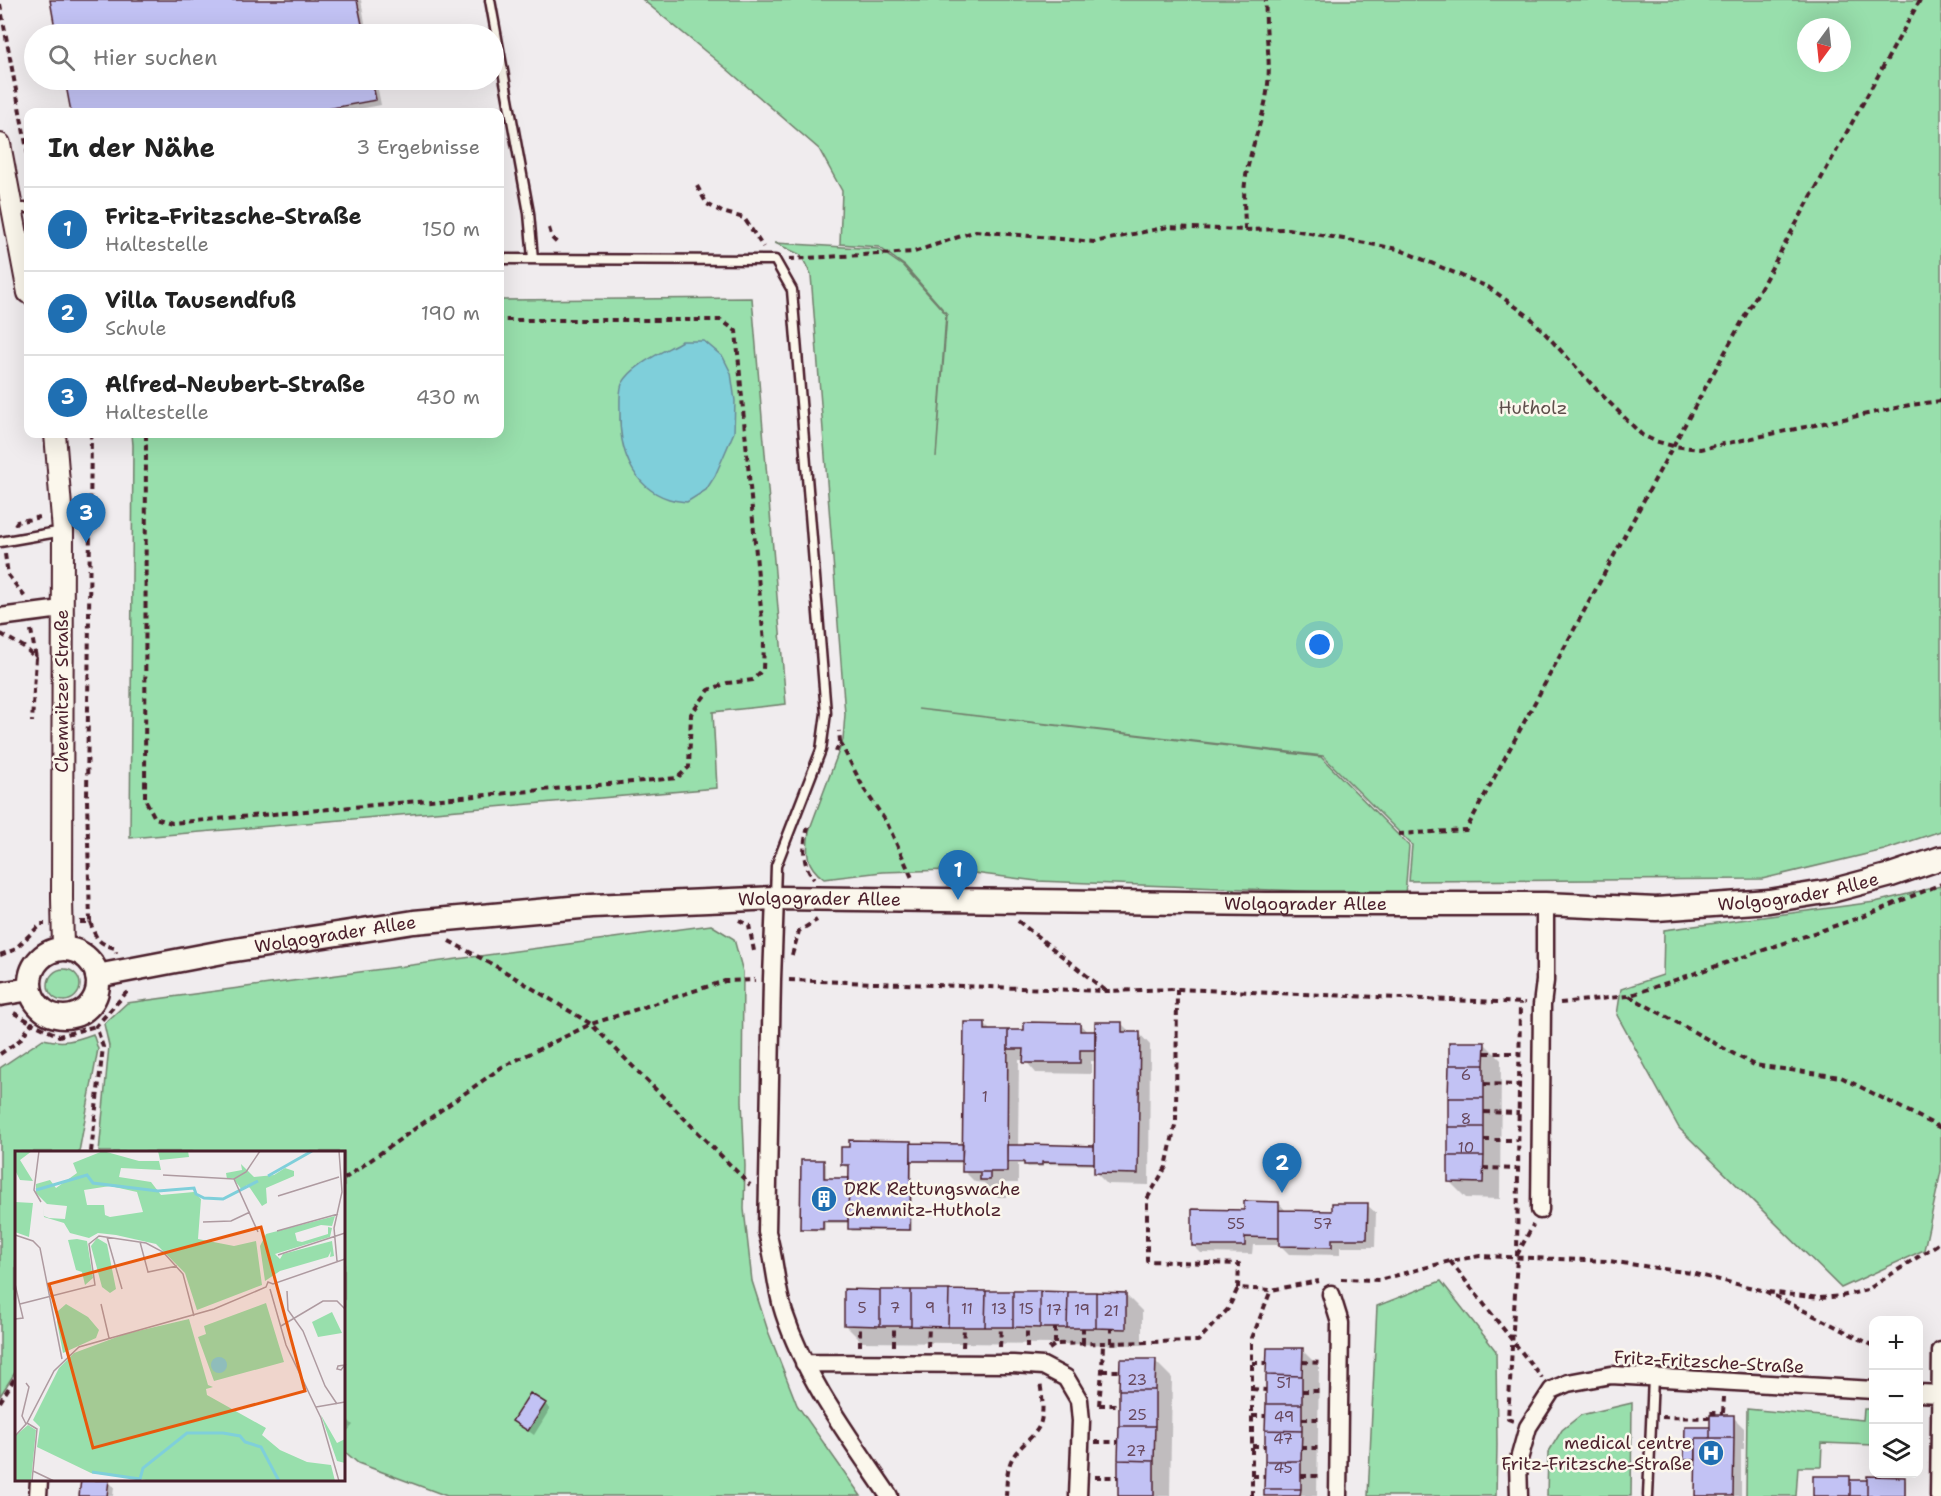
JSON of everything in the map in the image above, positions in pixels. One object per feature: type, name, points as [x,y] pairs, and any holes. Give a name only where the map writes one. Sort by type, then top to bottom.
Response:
[{"type":"main road","name":"Wolgograder Allee","points":[[97,976],[228,951],[414,922],[592,906],[775,898],[1266,904],[1545,904],[1656,909],[1769,902],[1831,891],[1891,875],[1941,858]]},
{"type":"main road","points":[[63,949],[85,956],[93,965],[97,976],[98,986],[89,1006],[70,1016],[60,1017],[40,1008],[30,989],[30,977],[34,966],[52,951],[63,949]]},
{"type":"main road","points":[[0,994],[30,989]]},
{"type":"street","points":[[0,144],[20,208],[24,250]]},
{"type":"street","name":"Chemnitzer Straße","points":[[55,438],[63,531],[63,949]]},
{"type":"street","points":[[0,617],[62,609]]},
{"type":"street","points":[[775,898],[767,1232],[784,1312],[804,1363],[835,1415],[889,1496]]},
{"type":"street","points":[[1540,1210],[1545,904]]},
{"type":"street","points":[[1325,1288],[1340,1323],[1338,1496]]},
{"type":"street","points":[[1939,1496],[1941,1351]]},
{"type":"street","points":[[804,1363],[1043,1366],[1066,1378],[1080,1404],[1078,1496]]},
{"type":"street","name":"Fritz-Fritzsche-Straße","points":[[1552,1390],[1568,1383],[1611,1375],[1869,1390]]},
{"type":"street","points":[[1519,1496],[1518,1463],[1528,1427],[1552,1390]]},
{"type":"street","points":[[1923,1393],[1940,1394]]},
{"type":"street","points":[[38,1496],[39,1481]]},
{"type":"lane","points":[[490,0],[494,24]]},
{"type":"lane","points":[[504,76],[529,213],[533,259]]},
{"type":"lane","points":[[504,259],[775,260],[792,290],[826,713],[821,750],[776,866],[775,898]]},
{"type":"lane","points":[[2,542],[63,531]]},
{"type":"lane","points":[[1648,1496],[1653,1377]]},
{"type":"path","points":[[1245,230],[1245,184],[1269,82],[1266,0]]},
{"type":"path","points":[[1398,834],[1466,830],[1673,446],[1920,0]]},
{"type":"path","points":[[0,4],[24,133]]},
{"type":"path","points":[[697,186],[707,204],[722,212],[744,218],[765,250],[754,247]]},
{"type":"path","points":[[791,264],[786,259],[914,252],[976,231],[1094,242],[1168,227],[1288,229],[1398,249],[1488,287],[1530,317],[1641,435],[1673,446],[1700,448],[1910,405],[1941,401]]},
{"type":"path","points":[[549,228],[554,242],[561,246]]},
{"type":"path","points":[[146,438],[145,799],[155,818],[172,823],[677,778],[689,767],[691,714],[709,690],[727,684],[753,680],[763,669],[764,643],[736,331],[720,320],[504,320]]},
{"type":"path","points":[[87,647],[91,438]]},
{"type":"path","points":[[32,722],[36,658],[27,600],[8,575],[2,542],[17,522],[44,516],[45,509],[90,507]]},
{"type":"path","points":[[0,634],[24,647],[36,658]]},
{"type":"path","points":[[839,729],[840,741],[864,789],[887,823],[913,880]]},
{"type":"path","points":[[834,756],[840,741]]},
{"type":"path","points":[[811,818],[804,842],[804,859],[807,870],[817,882]]},
{"type":"path","points":[[345,1178],[502,1067],[591,1024],[725,981],[789,980],[1106,991],[1177,989],[1542,1005],[1628,996],[1867,915],[1941,884]]},
{"type":"path","points":[[732,917],[749,925],[755,958]]},
{"type":"path","points":[[791,960],[799,931],[819,918]]},
{"type":"path","points":[[1018,920],[1106,991]]},
{"type":"path","points":[[0,1054],[20,1040],[32,1023],[58,1036],[96,1026],[126,993],[115,948],[103,945],[95,937],[90,922]]},
{"type":"path","points":[[444,938],[499,968],[591,1024],[766,1202]]},
{"type":"path","points":[[789,980],[790,970]]},
{"type":"path","points":[[1006,1496],[1007,1474],[1013,1456],[1041,1423],[1043,1403],[1039,1357],[1055,1344],[1198,1341],[1228,1309],[1238,1288],[1239,1264],[1147,1261],[1147,1199],[1166,1167],[1176,1121],[1177,989]]},
{"type":"path","points":[[1628,996],[1754,1065],[1841,1077],[1941,1128]]},
{"type":"path","points":[[1520,1003],[1517,1257],[1508,1419],[1528,1427]]},
{"type":"path","points":[[91,1151],[103,1047],[96,1026]]},
{"type":"path","points":[[1485,1053],[1519,1053]]},
{"type":"path","points":[[1484,1084],[1519,1084]]},
{"type":"path","points":[[1484,1112],[1519,1113]]},
{"type":"path","points":[[1484,1140],[1518,1140]]},
{"type":"path","points":[[1484,1168],[1518,1169]]},
{"type":"path","points":[[1517,1257],[1540,1210]]},
{"type":"path","points":[[1340,1279],[1379,1280],[1450,1261],[1480,1256],[1517,1257],[1609,1262],[1679,1271],[1765,1292],[1820,1298],[1867,1290],[1941,1242]]},
{"type":"path","points":[[1450,1261],[1552,1390]]},
{"type":"path","points":[[1238,1288],[1270,1290],[1325,1288]]},
{"type":"path","points":[[1252,1496],[1252,1338],[1270,1290]]},
{"type":"path","points":[[1765,1292],[1869,1344]]},
{"type":"path","points":[[1055,1328],[1055,1344]]},
{"type":"path","points":[[1083,1328],[1083,1343]]},
{"type":"path","points":[[1111,1329],[1111,1342]]},
{"type":"path","points":[[1099,1405],[1103,1343]]},
{"type":"path","points":[[1252,1363],[1266,1363]]},
{"type":"path","points":[[1102,1371],[1119,1371]]},
{"type":"path","points":[[0,1402],[15,1378]]},
{"type":"path","points":[[1252,1389],[1266,1390]]},
{"type":"path","points":[[1080,1404],[1119,1405]]},
{"type":"path","points":[[1682,1417],[1708,1418],[1709,1413],[1723,1412]]},
{"type":"path","points":[[1252,1416],[1265,1416]]},
{"type":"path","points":[[1252,1446],[1265,1446]]},
{"type":"path","points":[[1252,1476],[1264,1476]]},
{"type":"green space","name":"Hutholz","points":[[643,0],[1941,0],[1941,831],[1884,850],[1762,879],[1409,881],[1412,845],[1323,756],[918,709],[1321,757],[1409,846],[1405,895],[1037,881],[950,870],[882,872],[824,879],[813,869],[808,858],[809,831],[843,740],[845,714],[811,275],[801,255],[775,243],[878,249],[903,266],[946,314],[936,457],[947,314],[905,266],[879,247],[840,244],[842,191],[819,149]]},
{"type":"green space","points":[[752,298],[786,704],[713,712],[717,788],[130,838],[132,438],[504,438],[504,300]]},
{"type":"green space","points":[[1941,886],[1941,1171],[1924,1250],[1841,1288],[1679,1128],[1617,1015],[1621,989],[1663,975],[1664,930],[1875,902]]},
{"type":"green space","points":[[711,925],[734,939],[743,972],[744,1209],[752,1281],[768,1331],[797,1405],[861,1496],[447,1496],[358,1463],[345,1452],[345,1151],[99,1151],[109,1046],[104,1024],[127,1003]]},
{"type":"green space","points":[[64,969],[75,974],[80,985],[75,996],[64,1001],[53,996],[48,985],[53,974]]},
{"type":"green space","points":[[93,1034],[98,1049],[79,1151],[15,1151],[15,1373],[0,1396],[0,1068],[43,1039],[68,1041]]},
{"type":"green space","points":[[1441,1281],[1496,1351],[1496,1496],[1368,1496],[1377,1306]]},
{"type":"green space","points":[[1632,1403],[1631,1496],[1547,1496],[1548,1453],[1562,1430],[1581,1415]]},
{"type":"green space","points":[[1747,1409],[1863,1420],[1864,1409],[1869,1409],[1869,1445],[1822,1443],[1821,1467],[1798,1467],[1796,1496],[1746,1496]]},
{"type":"water","points":[[682,341],[704,341],[723,357],[731,373],[735,401],[734,432],[715,476],[706,490],[687,502],[671,500],[656,493],[637,476],[625,452],[620,426],[620,390],[627,377],[649,359]]},
{"type":"building","points":[[50,0],[357,0],[362,24],[54,24]]},
{"type":"building","points":[[67,90],[374,90],[376,100],[333,108],[70,108]]},
{"type":"building","points":[[964,1022],[985,1022],[985,1030],[1008,1030],[1007,1172],[962,1172]]},
{"type":"building","points":[[1024,1022],[1080,1023],[1080,1031],[1096,1031],[1095,1050],[1080,1050],[1080,1063],[1023,1063],[1024,1049],[1008,1049],[1008,1030],[1024,1030]]},
{"type":"building","points":[[1095,1022],[1122,1022],[1122,1032],[1140,1032],[1138,1174],[1094,1173]]},
{"type":"building","points":[[1449,1042],[1485,1042],[1484,1065],[1449,1065]]},
{"type":"building","points":[[1449,1065],[1484,1065],[1484,1098],[1448,1098]]},
{"type":"building","points":[[1448,1098],[1484,1098],[1484,1127],[1448,1127]]},
{"type":"building","points":[[1448,1127],[1484,1127],[1484,1156],[1448,1156]]},
{"type":"building","points":[[849,1140],[911,1141],[910,1230],[848,1229],[849,1165],[841,1165],[841,1147],[849,1147]]},
{"type":"building","points":[[911,1143],[963,1144],[962,1161],[911,1161]]},
{"type":"building","points":[[1007,1145],[1094,1146],[1094,1163],[1042,1162],[1042,1165],[1024,1165],[1024,1162],[1007,1162]]},
{"type":"building","points":[[1448,1156],[1484,1156],[1483,1183],[1448,1182]]},
{"type":"building","name":"DRK Rettungswache Chemnitz-Hutholz","points":[[801,1160],[824,1160],[824,1178],[849,1178],[848,1221],[823,1221],[823,1229],[800,1229]]},
{"type":"building","points":[[980,1172],[990,1172],[990,1180],[980,1180]]},
{"type":"building","points":[[1244,1201],[1279,1202],[1279,1238],[1245,1237],[1245,1246],[1192,1246],[1192,1209],[1244,1210]]},
{"type":"building","points":[[1332,1203],[1368,1203],[1367,1239],[1332,1239],[1332,1247],[1279,1246],[1279,1210],[1332,1211]]},
{"type":"building","points":[[844,1289],[880,1290],[880,1326],[844,1325]]},
{"type":"building","points":[[880,1290],[911,1290],[911,1326],[880,1326]]},
{"type":"building","points":[[911,1290],[949,1290],[948,1327],[911,1326]]},
{"type":"building","points":[[949,1290],[986,1291],[985,1327],[948,1327]]},
{"type":"building","points":[[986,1291],[1013,1291],[1013,1327],[985,1327]]},
{"type":"building","points":[[1013,1291],[1040,1291],[1040,1328],[1013,1327]]},
{"type":"building","points":[[1040,1291],[1068,1292],[1067,1328],[1040,1328]]},
{"type":"building","points":[[1068,1292],[1096,1292],[1096,1328],[1067,1328]]},
{"type":"building","points":[[1096,1292],[1126,1293],[1126,1329],[1096,1328]]},
{"type":"building","points":[[1267,1348],[1303,1348],[1302,1376],[1266,1375]]},
{"type":"building","points":[[1120,1359],[1156,1359],[1155,1390],[1119,1390]]},
{"type":"building","points":[[1266,1375],[1302,1376],[1302,1404],[1266,1404]]},
{"type":"building","points":[[1119,1390],[1155,1390],[1155,1426],[1119,1426]]},
{"type":"building","points":[[530,1393],[546,1403],[528,1431],[512,1421]]},
{"type":"building","points":[[1266,1404],[1302,1404],[1302,1431],[1265,1430]]},
{"type":"building","points":[[1710,1415],[1734,1415],[1734,1438],[1710,1438]]},
{"type":"building","points":[[1119,1426],[1155,1426],[1154,1461],[1118,1460]]},
{"type":"building","points":[[1685,1427],[1710,1427],[1710,1438],[1696,1438],[1696,1460],[1684,1460]]},
{"type":"building","points":[[1265,1430],[1302,1431],[1301,1461],[1265,1461]]},
{"type":"building","points":[[1696,1438],[1734,1438],[1733,1496],[1695,1496]]},
{"type":"building","points":[[1118,1460],[1154,1461],[1154,1496],[1118,1496]]},
{"type":"building","points":[[1265,1461],[1301,1461],[1301,1489],[1264,1489]]},
{"type":"building","points":[[1813,1476],[1850,1476],[1850,1496],[1813,1496]]},
{"type":"building","points":[[1867,1476],[1869,1478],[1905,1478],[1905,1496],[1867,1496]]},
{"type":"building","points":[[1850,1480],[1867,1480],[1867,1496],[1850,1496]]},
{"type":"building","points":[[81,1481],[109,1481],[107,1496],[79,1496]]},
{"type":"building","points":[[1264,1489],[1301,1489],[1300,1496],[1264,1496]]},
{"type":"place","name":"Alfred-Neubert-Straße","points":[[86,543]]},
{"type":"place","name":"Fritz-Fritzsche-Straße","points":[[958,900]]},
{"type":"place","name":"Villa Tausendfuß","points":[[1282,1193]]},
{"type":"place","name":"DRK Rettungswache Chemnitz-Hutholz","points":[[824,1199]]},
{"type":"place","name":"medical centre Fritz-Fritzsche-Straße","points":[[1711,1453]]}]
